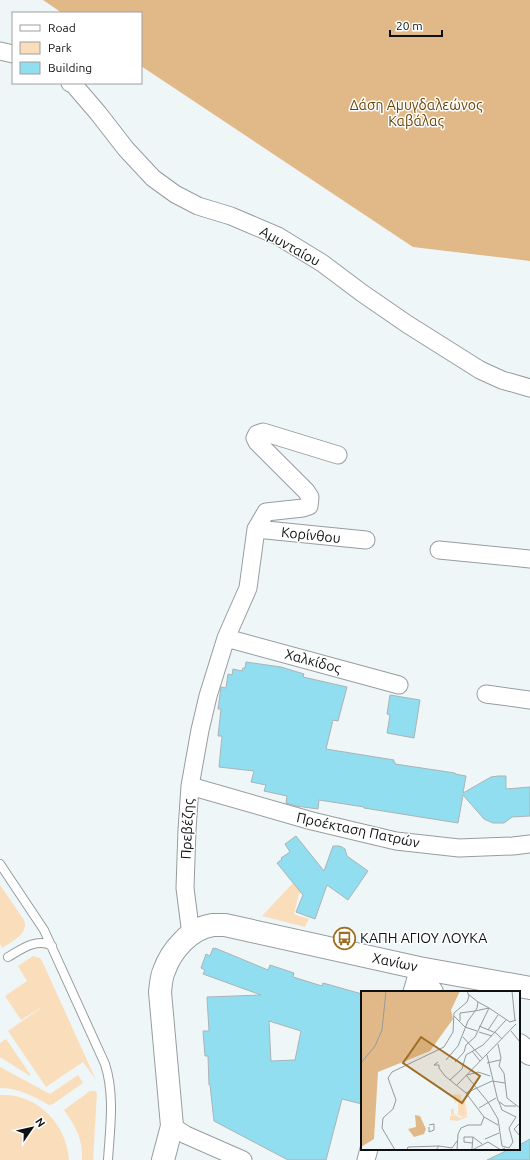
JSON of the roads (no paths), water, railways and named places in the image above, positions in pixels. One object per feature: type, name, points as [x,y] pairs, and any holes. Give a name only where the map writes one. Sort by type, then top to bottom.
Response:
[{"type":"street","points":[[0,51],[12,54]]},
{"type":"street","name":"Αμυνταίου","points":[[72,84],[98,113],[126,149],[153,178],[175,194],[198,206],[231,216],[278,236],[322,263],[407,324],[480,370],[502,380],[530,388]]},
{"type":"street","points":[[256,529],[266,512],[309,506],[310,497],[306,491],[257,442],[255,438],[257,434],[263,432],[338,455]]},
{"type":"street","name":"Κορίνθου","points":[[256,529],[366,540]]},
{"type":"street","name":"Πρεβέζης","points":[[191,935],[185,888],[186,830],[190,786],[206,702],[226,638],[248,588],[256,529]]},
{"type":"street","points":[[439,550],[530,559]]},
{"type":"street","name":"Χαλκίδος","points":[[226,638],[399,685]]},
{"type":"street","points":[[486,694],[530,700]]},
{"type":"street","name":"Προέκταση Πατρών","points":[[190,786],[312,822],[396,841],[459,848],[530,844]]},
{"type":"street","name":"Χανίων","points":[[191,935],[212,925],[225,925],[419,968],[530,988]]},
{"type":"street","points":[[169,1147],[160,992],[163,972],[170,957],[191,935]]},
{"type":"street","points":[[412,991],[419,968]]},
{"type":"street","points":[[419,968],[425,983],[431,991]]},
{"type":"street","points":[[520,1046],[530,1054]]},
{"type":"street","points":[[169,1147],[186,1135],[243,1160]]},
{"type":"street","points":[[366,1160],[370,1150]]},
{"type":"lane","points":[[0,864],[44,930],[108,1073],[110,1086],[108,1160]]},
{"type":"lane","points":[[8,958],[29,945],[42,942],[52,946]]},
{"type":"place","name":"ΚΑΠΗ ΑΓΙΟΥ ΛΟΥΚΑ","points":[[345,938]]},
{"type":"park label","name":"Δάση Αμυγδαλεώνος Καβάλας","points":[[416,114]]}]
